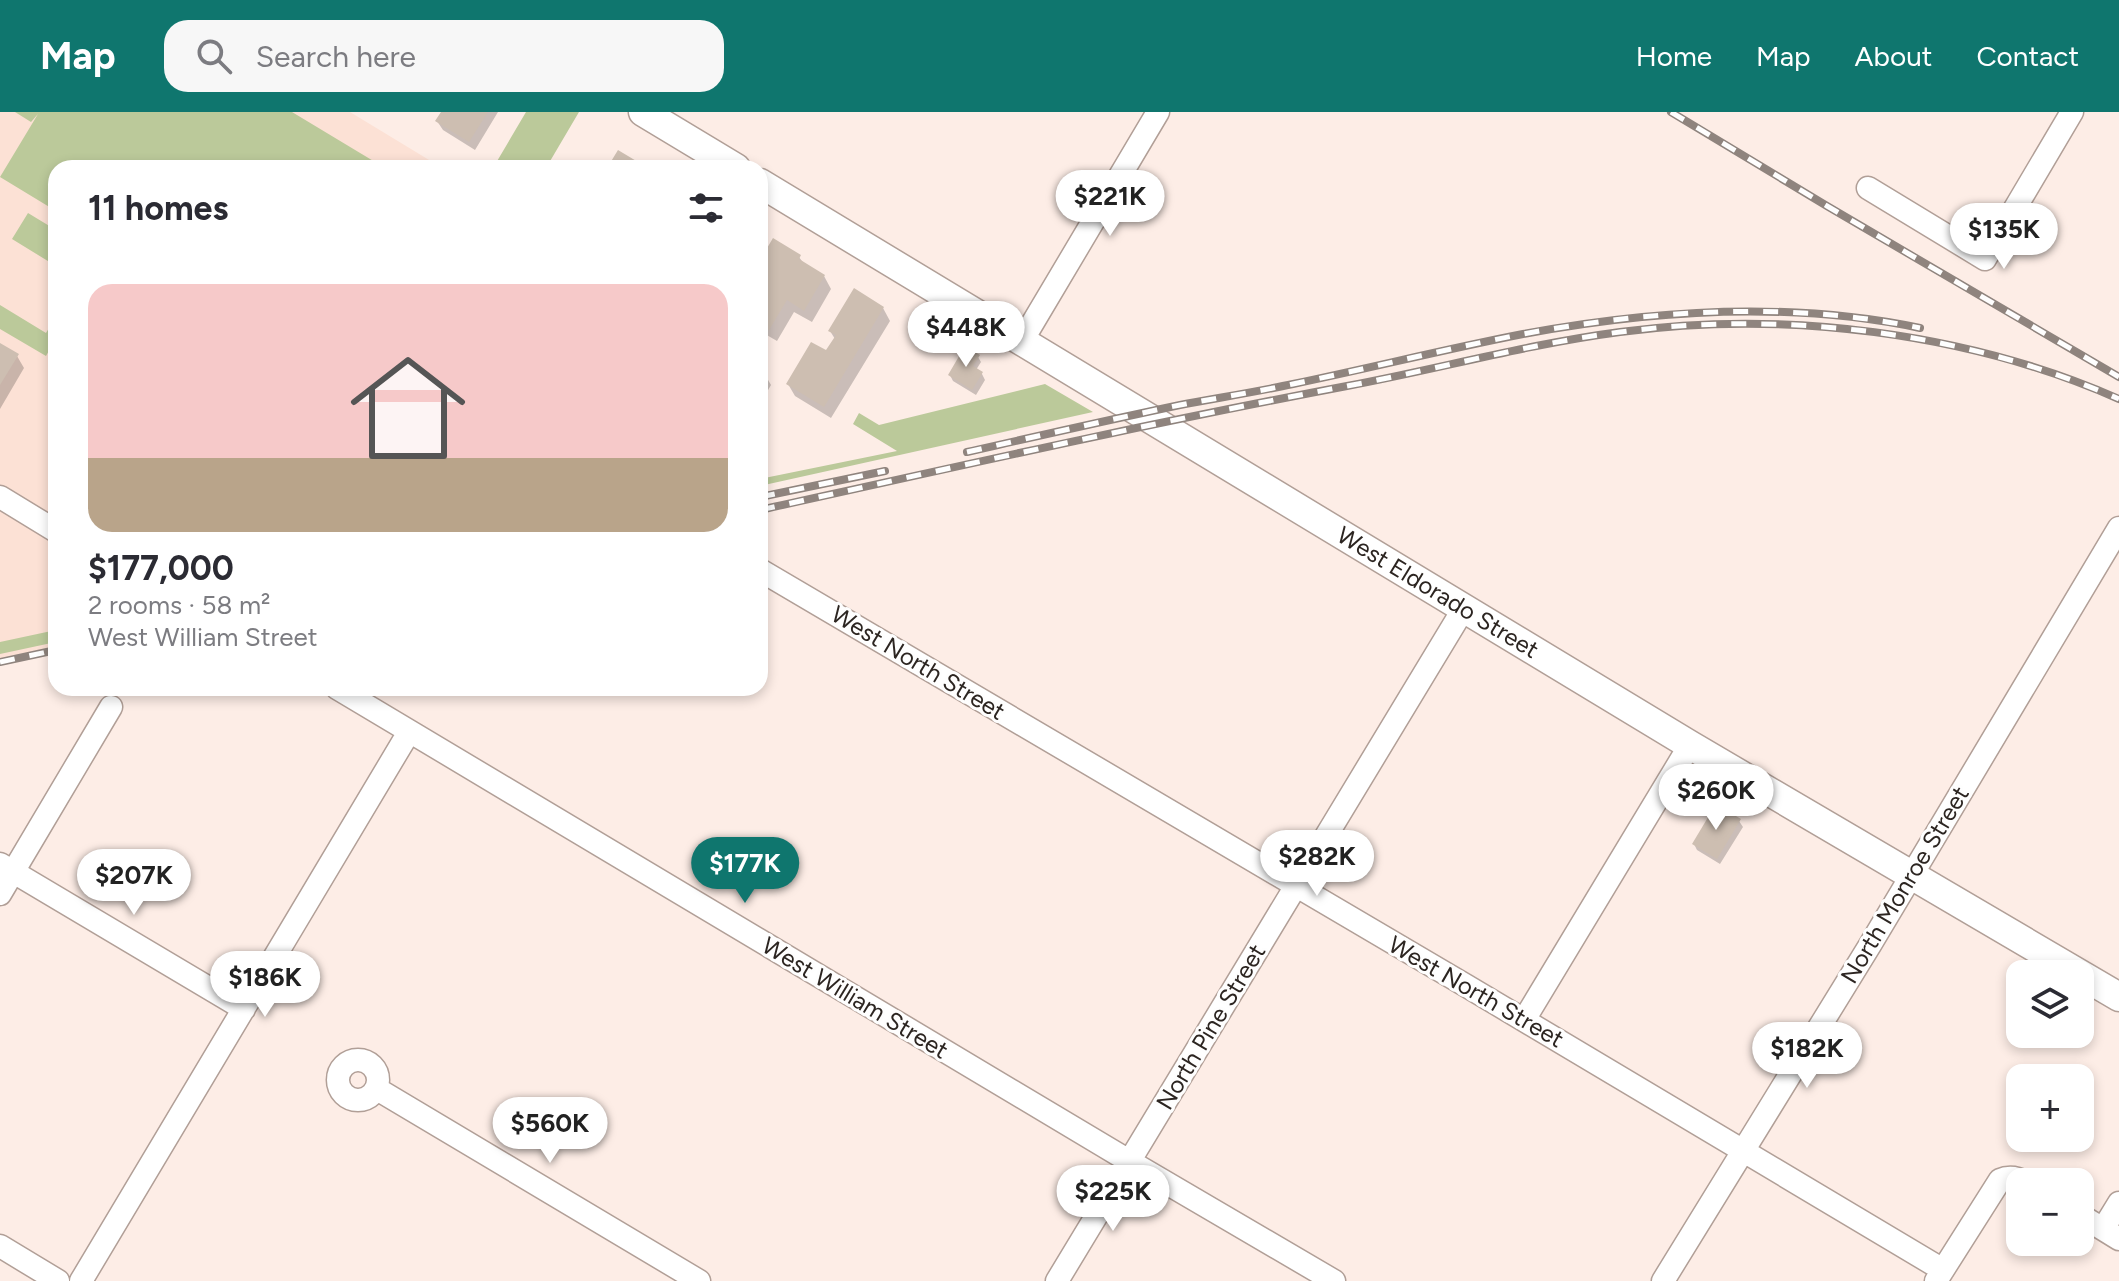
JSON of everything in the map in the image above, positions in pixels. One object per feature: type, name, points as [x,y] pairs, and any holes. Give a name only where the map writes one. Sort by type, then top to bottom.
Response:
[{"type":"main road","points":[[643,112],[723,160]]},
{"type":"main road","name":"West Eldorado Street","points":[[768,188],[1690,745],[2119,997]]},
{"type":"street","points":[[1022,341],[1158,112]]},
{"type":"street","points":[[1868,188],[1985,259],[2072,112]]},
{"type":"street","points":[[0,497],[48,526]]},
{"type":"street","name":"North Monroe Street","points":[[1663,1281],[2119,528]]},
{"type":"street","name":"West North Street","points":[[768,575],[1743,1151],[1939,1276]]},
{"type":"street","name":"North Pine Street","points":[[1057,1281],[1464,608]]},
{"type":"street","name":"West William Street","points":[[350,696],[1334,1281]]},
{"type":"street","points":[[0,894],[7,868],[111,707]]},
{"type":"street","points":[[81,1281],[409,732]]},
{"type":"street","points":[[1524,1020],[1690,745]]},
{"type":"street","points":[[7,868],[244,1009]]},
{"type":"street","points":[[377,1089],[699,1281]]},
{"type":"street","points":[[1939,1276],[1994,1186],[2000,1180],[2006,1180]]},
{"type":"street","points":[[2111,1234],[2119,1203]]},
{"type":"street","points":[[0,1246],[58,1281]]},
{"type":"shaded area","points":[[0,112],[350,112],[429,160],[48,160],[48,652],[0,662]]},
{"type":"green space","points":[[15,112],[292,112],[372,160],[48,160],[48,206],[0,177],[38,114],[31,122]]},
{"type":"green space","points":[[526,112],[579,112],[551,160],[498,160]]},
{"type":"green space","points":[[28,213],[48,225],[48,261],[12,239]]},
{"type":"green space","points":[[0,305],[46,333],[48,330],[48,352],[46,356],[0,329]]},
{"type":"green space","points":[[1045,384],[1093,412],[768,484],[768,477],[897,451],[853,424],[859,413],[879,425]]},
{"type":"green space","points":[[48,632],[48,644],[0,654],[0,642]]},
{"type":"building","points":[[441,112],[488,112],[469,142],[435,121]]},
{"type":"building","points":[[618,150],[635,160],[612,160]]},
{"type":"building","points":[[773,238],[825,275],[804,311],[787,300],[769,330],[768,329],[768,246]]},
{"type":"building","points":[[854,288],[884,307],[824,407],[786,384],[811,342],[826,350],[836,335],[828,331]]},
{"type":"building","points":[[0,343],[19,354],[0,385]]},
{"type":"building","points":[[965,346],[980,355],[973,366],[983,372],[972,390],[948,375]]},
{"type":"building","points":[[1716,804],[1741,819],[1717,859],[1692,844]]},
{"type":"railway","points":[[1671,112],[2119,377]]},
{"type":"railway","points":[[967,452],[1494,340],[1621,319],[1671,314],[1772,312],[1822,314],[1920,328]]},
{"type":"railway","points":[[768,508],[1126,430],[1517,350],[1620,332],[1683,326],[1810,326],[1874,332],[2000,357],[2119,399]]},
{"type":"railway","points":[[768,495],[885,471]]},
{"type":"railway","points":[[0,662],[48,652]]}]
